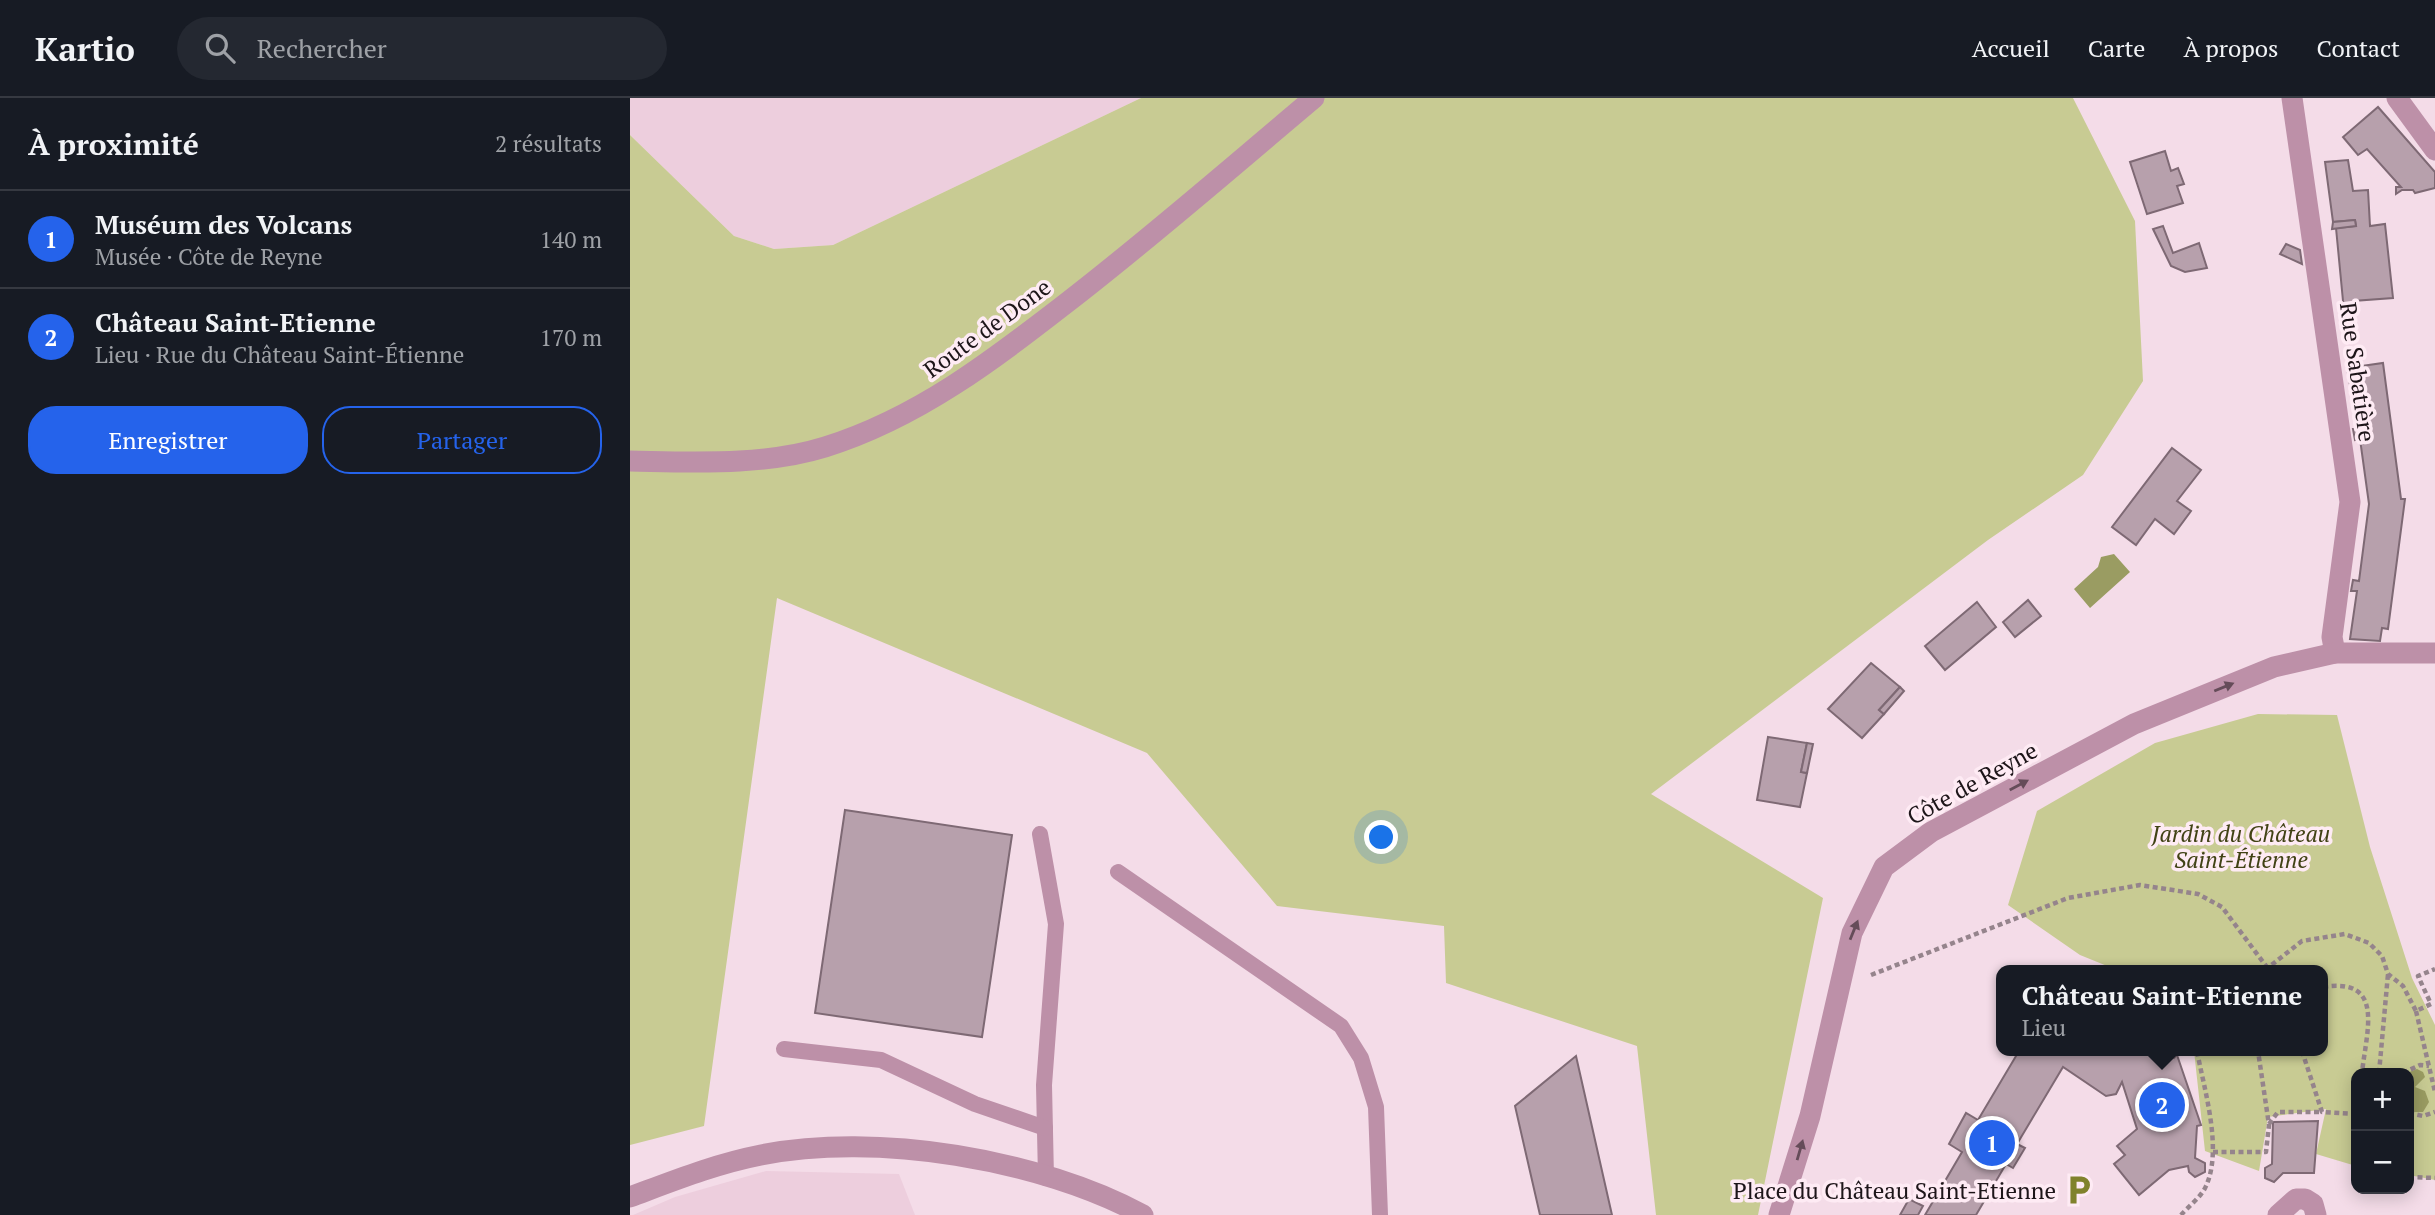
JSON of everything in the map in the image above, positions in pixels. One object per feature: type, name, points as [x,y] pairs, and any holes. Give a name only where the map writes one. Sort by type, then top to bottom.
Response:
[{"type":"street","name":"Route de Done","points":[[630,461],[775,457],[822,448],[919,408],[1000,355],[1104,274],[1314,98]]},
{"type":"street","name":"Rue Sabatière","points":[[2292,98],[2350,502],[2332,637],[2335,653]]},
{"type":"street","points":[[2397,98],[2435,149]]},
{"type":"street","name":"Côte de Reyne","points":[[1779,1215],[1810,1116],[1852,933],[1884,867],[1931,832],[2134,724],[2274,667],[2335,653],[2435,653]]},
{"type":"street","points":[[630,1197],[707,1168],[764,1154],[829,1147],[932,1151],[1046,1178],[1100,1195],[1143,1215]]},
{"type":"street","points":[[2278,1215],[2296,1199],[2305,1199],[2313,1204],[2316,1215]]},
{"type":"lane","points":[[1040,834],[1056,924],[1044,1085],[1046,1178]]},
{"type":"lane","points":[[1118,872],[1341,1026],[1361,1058],[1376,1107],[1380,1215]]},
{"type":"lane","points":[[783,1049],[881,1060],[975,1104],[1045,1128]]},
{"type":"path","points":[[1839,990],[2068,898],[2140,885],[2198,894],[2215,903],[2232,918],[2250,948],[2265,965]]},
{"type":"path","points":[[2273,965],[2302,942],[2345,934],[2369,943],[2382,956],[2388,974],[2379,1068]]},
{"type":"path","points":[[2416,1011],[2431,1004],[2418,976],[2435,969]]},
{"type":"path","points":[[2388,974],[2403,986],[2416,1011],[2435,1092]]},
{"type":"path","points":[[2328,986],[2346,984],[2354,986],[2365,997],[2367,1012],[2362,1068]]},
{"type":"path","points":[[2181,1215],[2206,1187],[2213,1152],[2213,1137],[2198,1056]]},
{"type":"path","points":[[2213,1152],[2266,1152],[2269,1125],[2259,1056]]},
{"type":"path","points":[[2304,1056],[2322,1112]]},
{"type":"path","points":[[2414,1068],[2420,1065],[2429,1066]]},
{"type":"path","points":[[2269,1125],[2278,1112],[2351,1114]]},
{"type":"path","points":[[2414,1114],[2423,1116],[2435,1112]]},
{"type":"path","points":[[2414,1177],[2435,1178]]},
{"type":"shaded area","points":[[630,98],[1141,98],[833,245],[774,249],[734,236],[630,135]]},
{"type":"shaded area","points":[[2114,554],[2130,572],[2090,608],[2074,589],[2098,567],[2101,557]]},
{"type":"shaded area","points":[[2414,1070],[2423,1072],[2425,1077],[2415,1087],[2425,1091],[2429,1102],[2423,1112],[2414,1112]]},
{"type":"shaded area","points":[[766,1171],[899,1174],[915,1215],[633,1215],[675,1197]]},
{"type":"green space","points":[[1141,98],[2073,98],[2135,221],[2143,381],[2083,475],[1988,540],[1651,794],[1823,898],[1758,1215],[1656,1215],[1637,1046],[1446,983],[1444,926],[1277,906],[1147,753],[777,598],[704,1126],[630,1145],[630,135],[734,236],[774,249],[833,245]]},
{"type":"green space","name":"Jardin du Château Saint-Étienne","points":[[2258,714],[2337,715],[2370,847],[2412,978],[2435,1025],[2435,1180],[2414,1176],[2414,1068],[2351,1068],[2351,1164],[2316,1154],[2326,1109],[2268,1117],[2259,1171],[2205,1151],[2195,1056],[2328,1056],[2328,965],[2105,965],[2080,955],[2008,905],[2037,811],[2155,743]]},
{"type":"building","points":[[2378,107],[2435,172],[2435,188],[2415,193],[2413,190],[2402,190],[2396,194],[2396,187],[2401,187],[2367,149],[2358,155],[2343,137]]},
{"type":"building","points":[[2165,151],[2171,171],[2178,168],[2184,184],[2177,186],[2183,203],[2147,214],[2130,162]]},
{"type":"building","points":[[2348,160],[2353,191],[2368,190],[2370,226],[2385,224],[2393,298],[2353,301],[2354,332],[2346,332],[2336,228],[2356,226],[2355,220],[2333,222],[2325,162]]},
{"type":"building","points":[[2355,220],[2356,226],[2332,229],[2333,222]]},
{"type":"building","points":[[2163,226],[2173,253],[2199,243],[2207,268],[2185,272],[2171,266],[2153,229]]},
{"type":"building","points":[[2286,244],[2300,250],[2302,264],[2280,254]]},
{"type":"building","points":[[2383,363],[2401,499],[2405,499],[2388,629],[2382,628],[2380,641],[2350,639],[2357,591],[2351,591],[2353,580],[2359,581],[2369,504],[2360,439],[2355,440],[2353,429],[2358,429],[2347,368]]},
{"type":"building","points":[[2172,448],[2201,470],[2177,501],[2191,511],[2174,534],[2155,519],[2136,545],[2112,527]]},
{"type":"building","points":[[2028,600],[2041,616],[2015,637],[2003,622]]},
{"type":"building","points":[[1977,602],[1996,627],[1945,670],[1925,646]]},
{"type":"building","points":[[1871,663],[1900,687],[1879,710],[1884,714],[1862,738],[1828,709]]},
{"type":"building","points":[[1900,687],[1904,691],[1884,714],[1879,710]]},
{"type":"building","points":[[1768,737],[1807,743],[1801,772],[1807,773],[1800,807],[1757,800]]},
{"type":"building","points":[[1807,743],[1813,744],[1807,773],[1801,772]]},
{"type":"building","points":[[845,810],[1012,835],[982,1037],[815,1013]]},
{"type":"building","points":[[1576,1056],[1612,1215],[1540,1215],[1515,1106]]},
{"type":"building","points":[[2016,1056],[2177,1056],[2201,1125],[2197,1126],[2195,1158],[2205,1163],[2205,1172],[2195,1177],[2189,1172],[2188,1166],[2169,1170],[2139,1195],[2114,1164],[2125,1155],[2117,1146],[2137,1129],[2122,1082],[2116,1094],[2106,1096],[2063,1067],[2017,1144],[2025,1148],[2013,1168],[2006,1164],[1976,1215],[1925,1215],[1962,1152],[1949,1144],[1966,1113],[1978,1120]]},
{"type":"building","points":[[2318,1121],[2314,1173],[2283,1173],[2274,1182],[2265,1178],[2265,1168],[2272,1164],[2273,1122]]},
{"type":"building","points":[[1909,1199],[1923,1206],[1918,1215],[1900,1215]]},
{"type":"place","name":"Château Saint-Etienne","points":[[2162,1105]]},
{"type":"place","name":"Muséum des Volcans","points":[[1992,1143]]},
{"type":"place","name":"Place du Château Saint-Etienne","points":[[2079,1190]]}]
